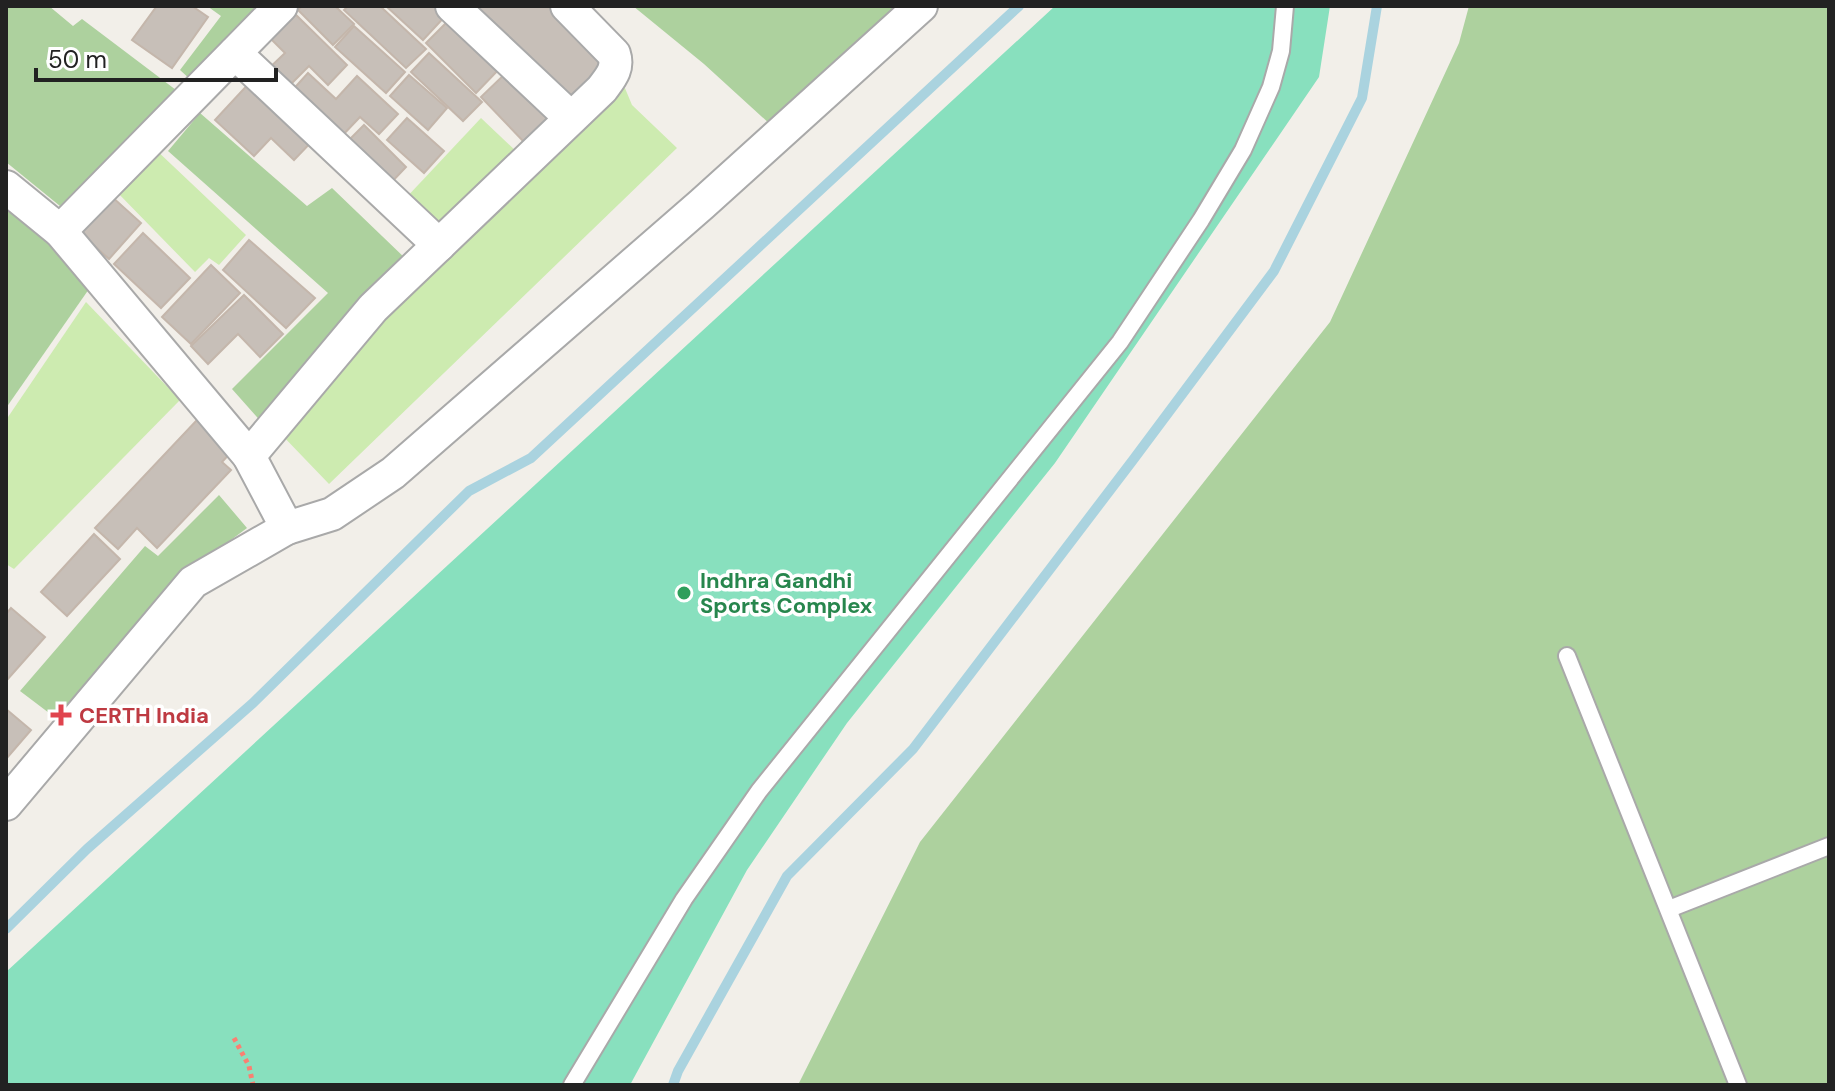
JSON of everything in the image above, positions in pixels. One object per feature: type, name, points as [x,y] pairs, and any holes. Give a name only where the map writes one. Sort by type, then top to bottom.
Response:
[{"type":"street","points":[[60,231],[281,6]]},
{"type":"street","points":[[452,6],[571,118]]},
{"type":"street","points":[[249,456],[373,308],[602,89],[614,72],[617,62],[614,54],[567,6]]},
{"type":"street","points":[[6,804],[193,582],[287,528],[332,514],[393,473],[702,204],[921,6]]},
{"type":"street","points":[[235,53],[439,245]]},
{"type":"street","points":[[6,187],[60,231],[249,456],[287,528]]},
{"type":"lane","points":[[572,1085],[684,899],[759,791],[1120,342],[1201,220],[1243,150],[1271,87],[1281,51],[1285,6]]},
{"type":"lane","points":[[1567,656],[1738,1085]]},
{"type":"lane","points":[[1669,909],[1829,846]]},
{"type":"path","points":[[234,1038],[249,1066],[253,1085]]},
{"type":"green space","points":[[6,6],[49,6],[73,26],[82,19],[176,90],[60,206],[6,162]]},
{"type":"green space","points":[[207,6],[264,6],[192,81],[180,70],[221,16]]},
{"type":"green space","points":[[633,6],[921,6],[771,125],[704,64]]},
{"type":"green space","name":"Indhra Gandhi Sports Complex","points":[[1055,6],[1330,6],[1319,77],[1055,463],[847,723],[747,870],[630,1085],[6,1085],[6,972]]},
{"type":"green space","points":[[1469,6],[1829,6],[1829,1085],[798,1085],[920,842],[1330,322],[1459,43]]},
{"type":"green space","points":[[622,81],[632,105],[677,148],[329,484],[279,432],[379,310]]},
{"type":"green space","points":[[200,113],[307,206],[332,188],[407,260],[265,426],[232,389],[328,293],[168,151]]},
{"type":"green space","points":[[481,118],[518,153],[439,230],[404,200]]},
{"type":"green space","points":[[154,148],[246,235],[219,265],[209,258],[195,272],[115,190]]},
{"type":"green space","points":[[6,202],[55,241],[89,289],[6,408]]},
{"type":"green space","points":[[86,302],[180,400],[14,569],[6,564],[6,420]]},
{"type":"green space","points":[[219,495],[247,528],[184,575],[57,719],[20,691],[145,546],[158,556]]},
{"type":"building","points":[[154,6],[192,6],[208,17],[172,68],[132,40]]},
{"type":"building","points":[[302,6],[335,6],[354,24],[333,45],[298,10]]},
{"type":"building","points":[[348,6],[380,6],[426,49],[406,68],[344,10]]},
{"type":"building","points":[[386,6],[443,6],[449,12],[423,40]]},
{"type":"building","points":[[464,6],[551,6],[609,62],[567,106]]},
{"type":"building","points":[[289,8],[347,65],[328,85],[309,66],[283,92],[264,73],[285,53],[264,32]]},
{"type":"building","points":[[453,16],[503,65],[476,93],[426,43]]},
{"type":"building","points":[[354,26],[405,72],[386,93],[335,47]]},
{"type":"building","points":[[429,53],[482,102],[463,121],[411,72]]},
{"type":"building","points":[[507,72],[551,118],[525,143],[481,97]]},
{"type":"building","points":[[308,73],[336,99],[357,76],[398,114],[379,134],[360,117],[339,139],[289,94]]},
{"type":"building","points":[[409,75],[447,108],[428,130],[390,96]]},
{"type":"building","points":[[254,78],[317,136],[294,160],[271,138],[254,156],[215,120]]},
{"type":"building","points":[[407,118],[444,151],[424,173],[387,140]]},
{"type":"building","points":[[364,125],[406,167],[386,188],[344,145]]},
{"type":"building","points":[[111,196],[141,223],[109,259],[78,231]]},
{"type":"building","points":[[143,233],[190,278],[161,308],[114,264]]},
{"type":"building","points":[[249,240],[315,298],[286,328],[223,270]]},
{"type":"building","points":[[211,265],[240,293],[191,344],[162,317]]},
{"type":"building","points":[[244,295],[283,334],[260,357],[238,334],[208,364],[191,346]]},
{"type":"building","points":[[198,419],[232,451],[222,462],[231,470],[157,548],[137,528],[118,549],[95,528]]},
{"type":"building","points":[[94,534],[120,559],[67,616],[41,592]]},
{"type":"building","points":[[11,608],[45,637],[6,681],[6,614]]},
{"type":"building","points":[[6,709],[31,730],[6,759]]},
{"type":"waterway","points":[[6,929],[87,849],[253,703],[469,491],[531,458],[1019,6]]},
{"type":"waterway","points":[[673,1085],[787,876],[913,749],[1274,271],[1362,98],[1377,6]]},
{"type":"place","name":"Indhra Gandhi Sports Complex","points":[[684,593]]},
{"type":"place","name":"CERTH India","points":[[61,715]]}]
